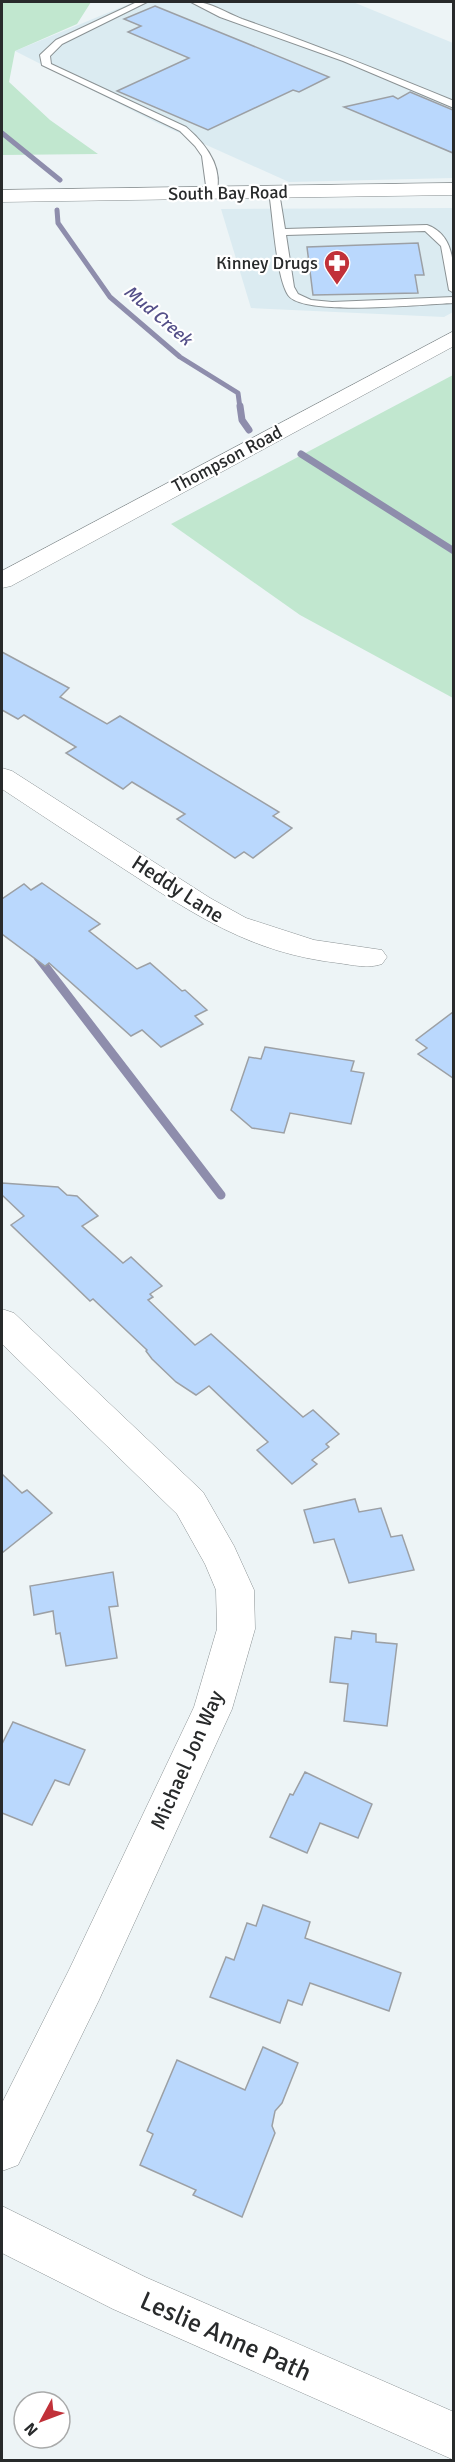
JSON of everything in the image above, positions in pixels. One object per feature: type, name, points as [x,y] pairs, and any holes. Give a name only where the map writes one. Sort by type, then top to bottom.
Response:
[{"type":"street","name":"South Bay Road","points":[[2,196],[453,189]]},
{"type":"street","name":"Thompson Road","points":[[2,581],[453,337]]},
{"type":"street","name":"Heddy Lane","points":[[2,777],[200,905],[236,925],[275,940],[314,950],[372,957]]},
{"type":"street","name":"Michael Jon Way","points":[[2,1323],[190,1503],[221,1557],[235,1590],[236,1629],[213,1709],[84,1985],[2,2149]]},
{"type":"street","name":"Leslie Anne Path","points":[[2,2229],[129,2293],[453,2437]]},
{"type":"lane","points":[[143,2],[59,42],[45,55],[47,65],[183,129],[201,144],[211,161],[212,193]]},
{"type":"lane","points":[[195,2],[223,15],[346,59],[453,105]]},
{"type":"lane","points":[[274,192],[289,287],[294,296],[309,303],[332,304],[453,300]]},
{"type":"lane","points":[[280,232],[427,228],[441,235],[447,246],[453,290]]},
{"type":"shaded area","points":[[134,2],[353,2],[453,43],[453,178],[289,182],[155,122],[15,51]]},
{"type":"shaded area","points":[[453,208],[453,312],[444,317],[251,308],[221,209]]},
{"type":"green space","points":[[2,2],[91,2],[77,24],[15,51],[9,82],[50,120],[98,154],[2,155]]},
{"type":"green space","points":[[453,375],[453,698],[300,615],[171,524]]},
{"type":"building","points":[[155,6],[329,77],[299,92],[293,90],[208,130],[117,91],[189,58],[128,32],[141,26],[124,19]]},
{"type":"building","points":[[410,92],[453,110],[453,153],[344,107],[393,96],[398,99]]},
{"type":"building","points":[[418,243],[424,275],[415,275],[418,293],[313,295],[307,247]]},
{"type":"building","points":[[2,652],[69,688],[60,697],[107,724],[120,716],[279,812],[273,816],[292,828],[253,858],[244,852],[235,858],[177,819],[185,814],[132,782],[123,789],[66,753],[76,747],[24,715],[18,719],[2,710]]},
{"type":"building","points":[[42,883],[100,924],[89,931],[137,969],[150,963],[182,991],[185,990],[207,1010],[195,1016],[203,1024],[161,1047],[142,1030],[131,1036],[49,963],[45,966],[2,934],[2,899],[24,884],[31,890]]},
{"type":"building","points":[[453,1012],[453,1078],[418,1054],[427,1048],[416,1040]]},
{"type":"building","points":[[265,1047],[354,1061],[351,1071],[364,1073],[351,1124],[290,1113],[284,1133],[252,1128],[231,1110],[249,1057],[261,1059]]},
{"type":"building","points":[[2,1183],[58,1187],[67,1195],[77,1196],[98,1216],[82,1226],[123,1263],[131,1257],[162,1286],[150,1294],[153,1297],[148,1300],[195,1345],[211,1334],[303,1417],[313,1410],[339,1434],[326,1444],[329,1447],[312,1460],[317,1464],[292,1484],[257,1450],[268,1442],[209,1386],[196,1395],[176,1382],[152,1359],[147,1350],[93,1299],[90,1301],[11,1225],[24,1216],[2,1195]]},
{"type":"building","points":[[2,1474],[22,1493],[27,1490],[52,1513],[2,1553]]},
{"type":"building","points":[[355,1499],[359,1512],[381,1508],[391,1537],[402,1535],[414,1570],[349,1583],[334,1539],[314,1543],[304,1510]]},
{"type":"building","points":[[113,1572],[118,1606],[109,1607],[117,1658],[66,1666],[60,1633],[56,1634],[53,1611],[34,1615],[30,1586]]},
{"type":"building","points":[[352,1631],[376,1634],[376,1642],[397,1644],[387,1726],[344,1721],[348,1684],[330,1682],[335,1637],[351,1639]]},
{"type":"building","points":[[13,1722],[85,1750],[69,1785],[55,1780],[32,1825],[2,1813],[2,1744]]},
{"type":"building","points":[[305,1772],[372,1804],[358,1838],[320,1823],[307,1853],[270,1837],[290,1794],[293,1795]]},
{"type":"building","points":[[263,1905],[310,1922],[305,1938],[401,1973],[389,2011],[310,1983],[302,2005],[288,2000],[280,2023],[210,1997],[226,1957],[234,1960],[247,1923],[256,1926]]},
{"type":"building","points":[[263,2047],[298,2063],[282,2103],[275,2111],[272,2126],[275,2133],[242,2217],[193,2195],[196,2190],[140,2165],[153,2134],[147,2131],[177,2060],[245,2090]]},
{"type":"waterway","name":"Mud Creek","points":[[2,133],[60,180]]},
{"type":"waterway","name":"Mud Creek","points":[[57,210],[58,223],[110,297],[180,357],[238,393],[240,408]]},
{"type":"waterway","name":"Mud Creek","points":[[240,406],[242,420],[249,430]]},
{"type":"waterway","name":"Mud Creek","points":[[301,454],[454,551]]},
{"type":"waterway","points":[[38,957],[221,1195]]},
{"type":"place","name":"Kinney Drugs","points":[[337,286]]}]
